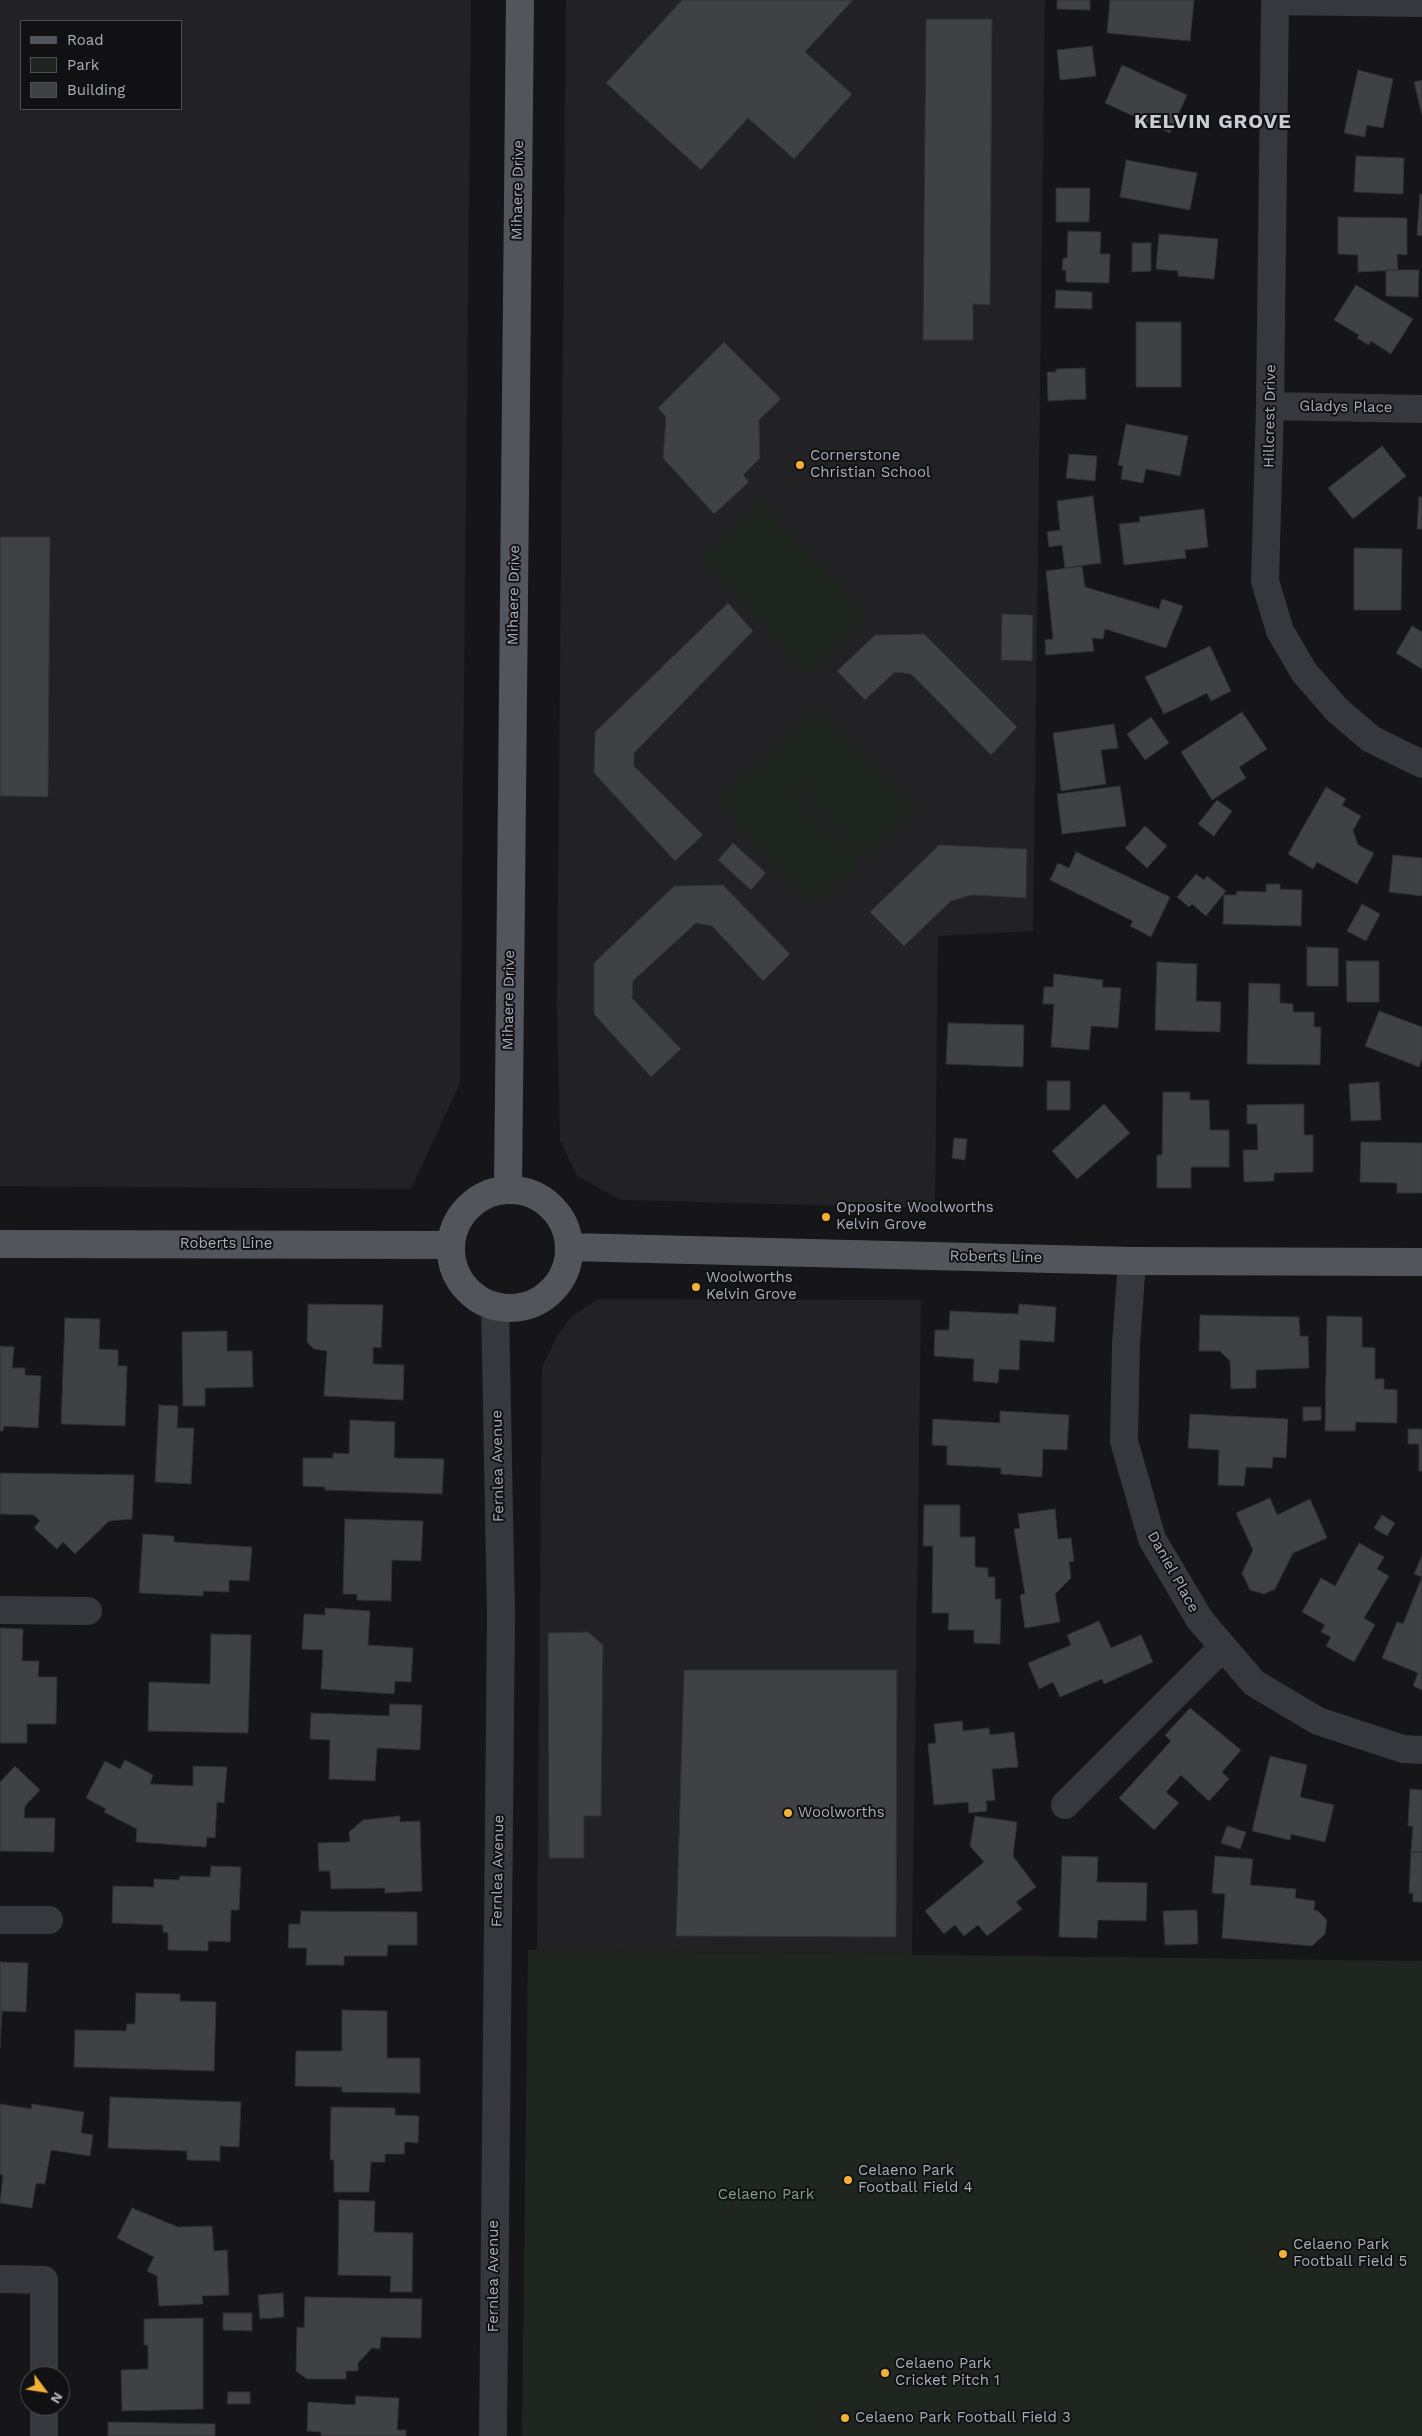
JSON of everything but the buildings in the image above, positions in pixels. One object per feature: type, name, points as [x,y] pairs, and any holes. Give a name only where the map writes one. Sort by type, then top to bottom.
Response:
[{"type":"main road","name":"Mihaere Drive","points":[[508,1190],[520,0]]},
{"type":"main road","points":[[508,1190],[526,1192],[543,1200],[557,1212],[566,1228],[570,1247],[568,1265],[560,1282],[547,1296],[531,1305],[513,1309],[495,1307],[476,1298],[462,1284],[453,1265],[451,1245],[455,1228],[464,1214],[476,1202],[491,1193],[508,1190]]},
{"type":"main road","name":"Roberts Line","points":[[0,1244],[451,1245]]},
{"type":"main road","name":"Roberts Line","points":[[570,1247],[1132,1261],[1422,1262]]},
{"type":"street","points":[[1275,0],[1422,3]]},
{"type":"street","name":"Hillcrest Drive","points":[[1275,0],[1270,406],[1265,581],[1280,631],[1304,672],[1337,710],[1371,739],[1422,764]]},
{"type":"street","name":"Gladys Place","points":[[1270,406],[1422,409]]},
{"type":"street","name":"Daniel Place","points":[[1132,1261],[1126,1344],[1124,1441],[1152,1539],[1200,1620],[1254,1683],[1318,1721],[1403,1749],[1422,1750]]},
{"type":"street","name":"Fernlea Avenue","points":[[494,2436],[501,1615],[495,1307]]},
{"type":"street","points":[[0,1610],[88,1611]]},
{"type":"street","points":[[1065,1805],[1223,1647]]},
{"type":"street","points":[[0,1920],[49,1920]]},
{"type":"street","points":[[0,2278],[44,2280],[44,2366]]},
{"type":"street","points":[[44,2416],[44,2436]]},
{"type":"shaded area","points":[[0,0],[471,0],[460,1083],[411,1189],[0,1186]]},
{"type":"shaded area","name":"Cornerstone Christian School","points":[[566,0],[1045,0],[1033,931],[938,936],[935,1208],[621,1200],[577,1176],[560,1140],[557,1005]]},
{"type":"shaded area","points":[[598,1299],[921,1300],[912,1955],[537,1950],[542,1368],[557,1336],[572,1316]]},
{"type":"green space","points":[[760,499],[870,615],[808,674],[699,558]]},
{"type":"green space","points":[[816,706],[915,810],[866,858],[766,754]]},
{"type":"green space","points":[[765,757],[860,862],[812,906],[716,801]]},
{"type":"green space","name":"Celaeno Park","points":[[528,1950],[1422,1961],[1422,2436],[522,2436]]},
{"type":"place","name":"Cornerstone Christian School","points":[[800,465]]},
{"type":"place","name":"Opposite Woolworths Kelvin Grove","points":[[826,1217]]},
{"type":"place","name":"Woolworths Kelvin Grove","points":[[696,1287]]},
{"type":"place","name":"Woolworths","points":[[788,1813]]},
{"type":"place","name":"Celaeno Park Football Field 4","points":[[848,2180]]},
{"type":"place","name":"Celaeno Park Football Field 5","points":[[1283,2254]]},
{"type":"place","name":"Celaeno Park Cricket Pitch 1","points":[[885,2373]]},
{"type":"place","name":"Celaeno Park Football Field 3","points":[[845,2418]]},
{"type":"district","name":"KELVIN GROVE","points":[[1213,122]]}]
